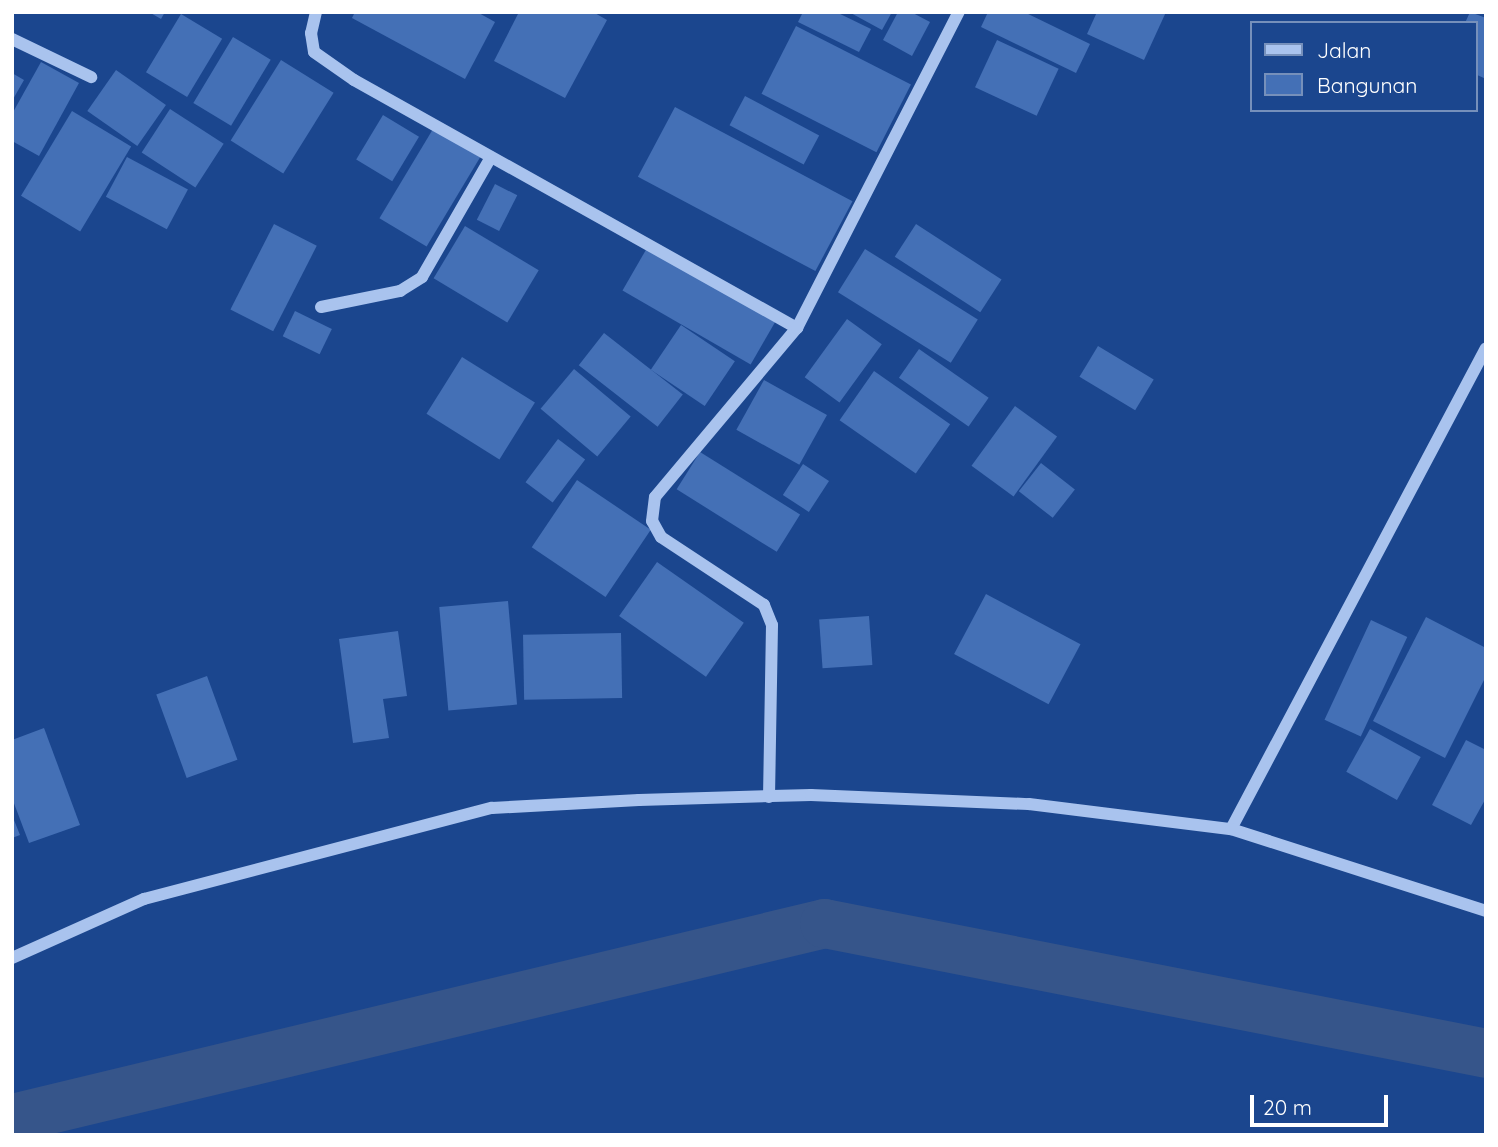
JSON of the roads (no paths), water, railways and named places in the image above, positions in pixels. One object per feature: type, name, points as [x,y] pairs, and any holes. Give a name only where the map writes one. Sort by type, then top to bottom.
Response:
[{"type":"street","points":[[316,12],[311,33],[314,52],[354,80],[797,328]]},
{"type":"street","points":[[769,797],[772,625],[764,605],[661,537],[652,521],[655,497],[797,328],[958,12]]},
{"type":"street","points":[[12,39],[91,77]]},
{"type":"street","points":[[321,307],[400,291],[422,277],[491,157]]},
{"type":"street","points":[[1231,829],[1486,348]]},
{"type":"street","points":[[12,958],[144,899],[492,808],[811,795],[1029,804],[1231,829],[1486,911]]},
{"type":"waterway","points":[[12,1118],[824,923],[1486,1053]]}]
